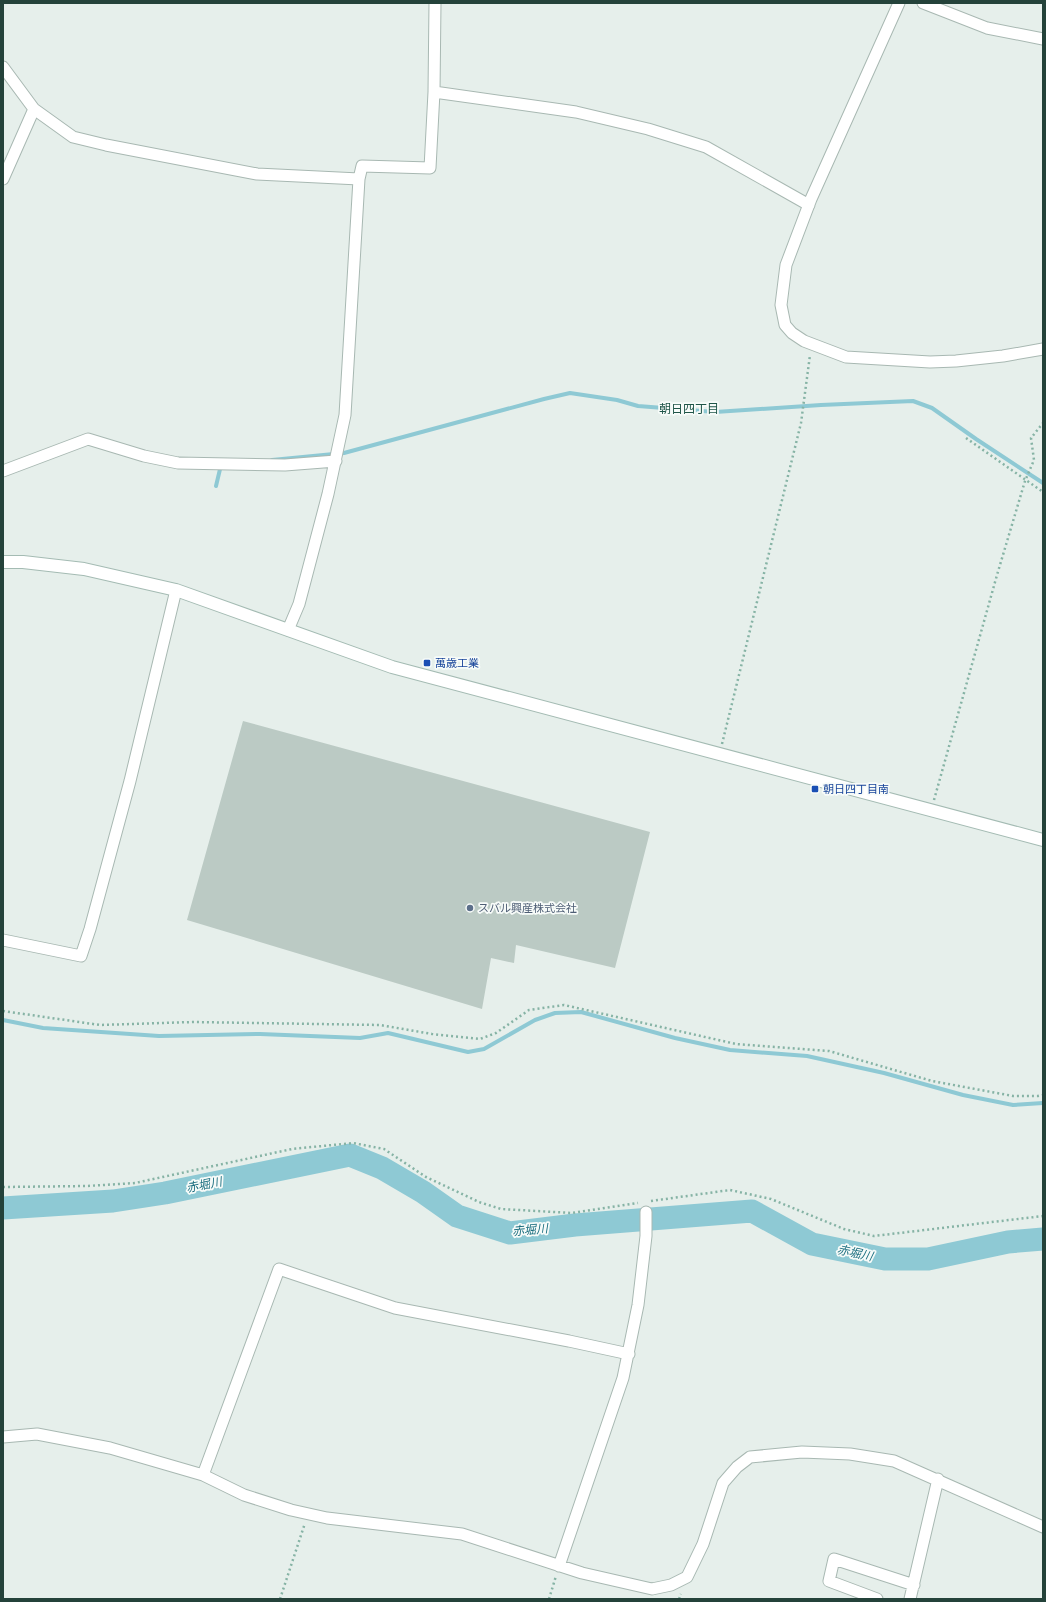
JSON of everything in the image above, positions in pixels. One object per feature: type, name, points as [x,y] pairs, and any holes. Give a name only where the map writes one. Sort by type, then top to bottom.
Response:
[{"type":"street","points":[[288,630],[299,604],[336,461],[345,415],[359,179],[362,166],[430,168],[434,92],[435,3]]},
{"type":"street","points":[[899,3],[809,205],[786,265],[780,305],[785,325],[792,333],[804,341],[846,357],[930,362],[956,361],[1002,356],[1043,349]]},
{"type":"street","points":[[923,3],[987,28],[1043,39]]},
{"type":"street","points":[[3,67],[34,109],[73,137],[106,145],[257,174],[359,179]]},
{"type":"street","points":[[434,92],[576,112],[648,129],[706,147],[809,205]]},
{"type":"street","points":[[3,179],[34,109]]},
{"type":"street","points":[[3,471],[88,439],[144,456],[178,463],[284,465],[336,461]]},
{"type":"street","points":[[3,562],[23,562],[84,569],[176,590],[392,667],[1043,840]]},
{"type":"street","points":[[3,940],[81,956],[90,929],[130,781],[176,590]]},
{"type":"street","points":[[559,1566],[623,1378],[629,1354],[638,1305],[646,1236],[647,1207]]},
{"type":"street","points":[[203,1475],[279,1269],[395,1308],[569,1340],[629,1354]]},
{"type":"street","points":[[3,1437],[37,1434],[110,1448],[203,1475],[244,1495],[308,1514],[327,1518],[462,1534],[582,1573],[652,1589],[671,1585],[687,1577],[703,1544],[723,1483],[737,1466],[750,1457],[802,1452],[850,1454],[894,1461],[938,1479],[1043,1527]]},
{"type":"street","points":[[910,1599],[938,1479]]},
{"type":"street","points":[[877,1599],[829,1581],[834,1559],[914,1585]]},
{"type":"path","points":[[720,753],[802,424],[809,356],[815,346]]},
{"type":"path","points":[[931,810],[1025,481],[1034,460],[1031,438],[1043,423]]},
{"type":"path","points":[[966,438],[1025,481],[1043,492]]},
{"type":"path","points":[[3,1011],[100,1025],[193,1022],[380,1025],[432,1034],[480,1039],[496,1033],[529,1010],[564,1005],[736,1044],[829,1051],[932,1081],[1013,1096],[1043,1095]]},
{"type":"path","points":[[3,1187],[87,1186],[135,1183],[292,1149],[353,1144],[384,1149],[426,1177],[479,1202],[501,1210],[572,1213],[647,1207],[730,1190],[771,1199],[844,1228],[874,1236],[1043,1216]]},
{"type":"path","points":[[280,1599],[308,1514]]},
{"type":"path","points":[[549,1599],[559,1566]]},
{"type":"building","points":[[243,721],[650,832],[615,968],[516,945],[514,963],[491,958],[482,1009],[187,920]]},
{"type":"waterway","points":[[272,460],[344,453],[570,393],[617,400],[638,406],[715,412],[913,401],[932,408],[1043,483]]},
{"type":"waterway","points":[[216,486],[221,465]]},
{"type":"waterway","points":[[3,1020],[43,1028],[159,1036],[260,1034],[360,1038],[388,1033],[468,1052],[484,1049],[535,1020],[555,1013],[581,1012],[675,1038],[730,1050],[807,1056],[884,1073],[963,1095],[1013,1105],[1043,1103]]},
{"type":"waterway","name":"赤堀川","points":[[3,1208],[113,1201],[165,1193],[350,1155],[382,1168],[423,1192],[457,1216],[510,1233],[575,1225],[752,1211],[812,1244],[885,1259],[928,1259],[1008,1242],[1043,1239]]},
{"type":"place","name":"萬歳工業","points":[[427,663]]},
{"type":"place","name":"朝日四丁目南","points":[[815,789]]},
{"type":"place","name":"スバル興産株式会社","points":[[470,908]]},
{"type":"district","name":"朝日四丁目","points":[[689,409]]}]
